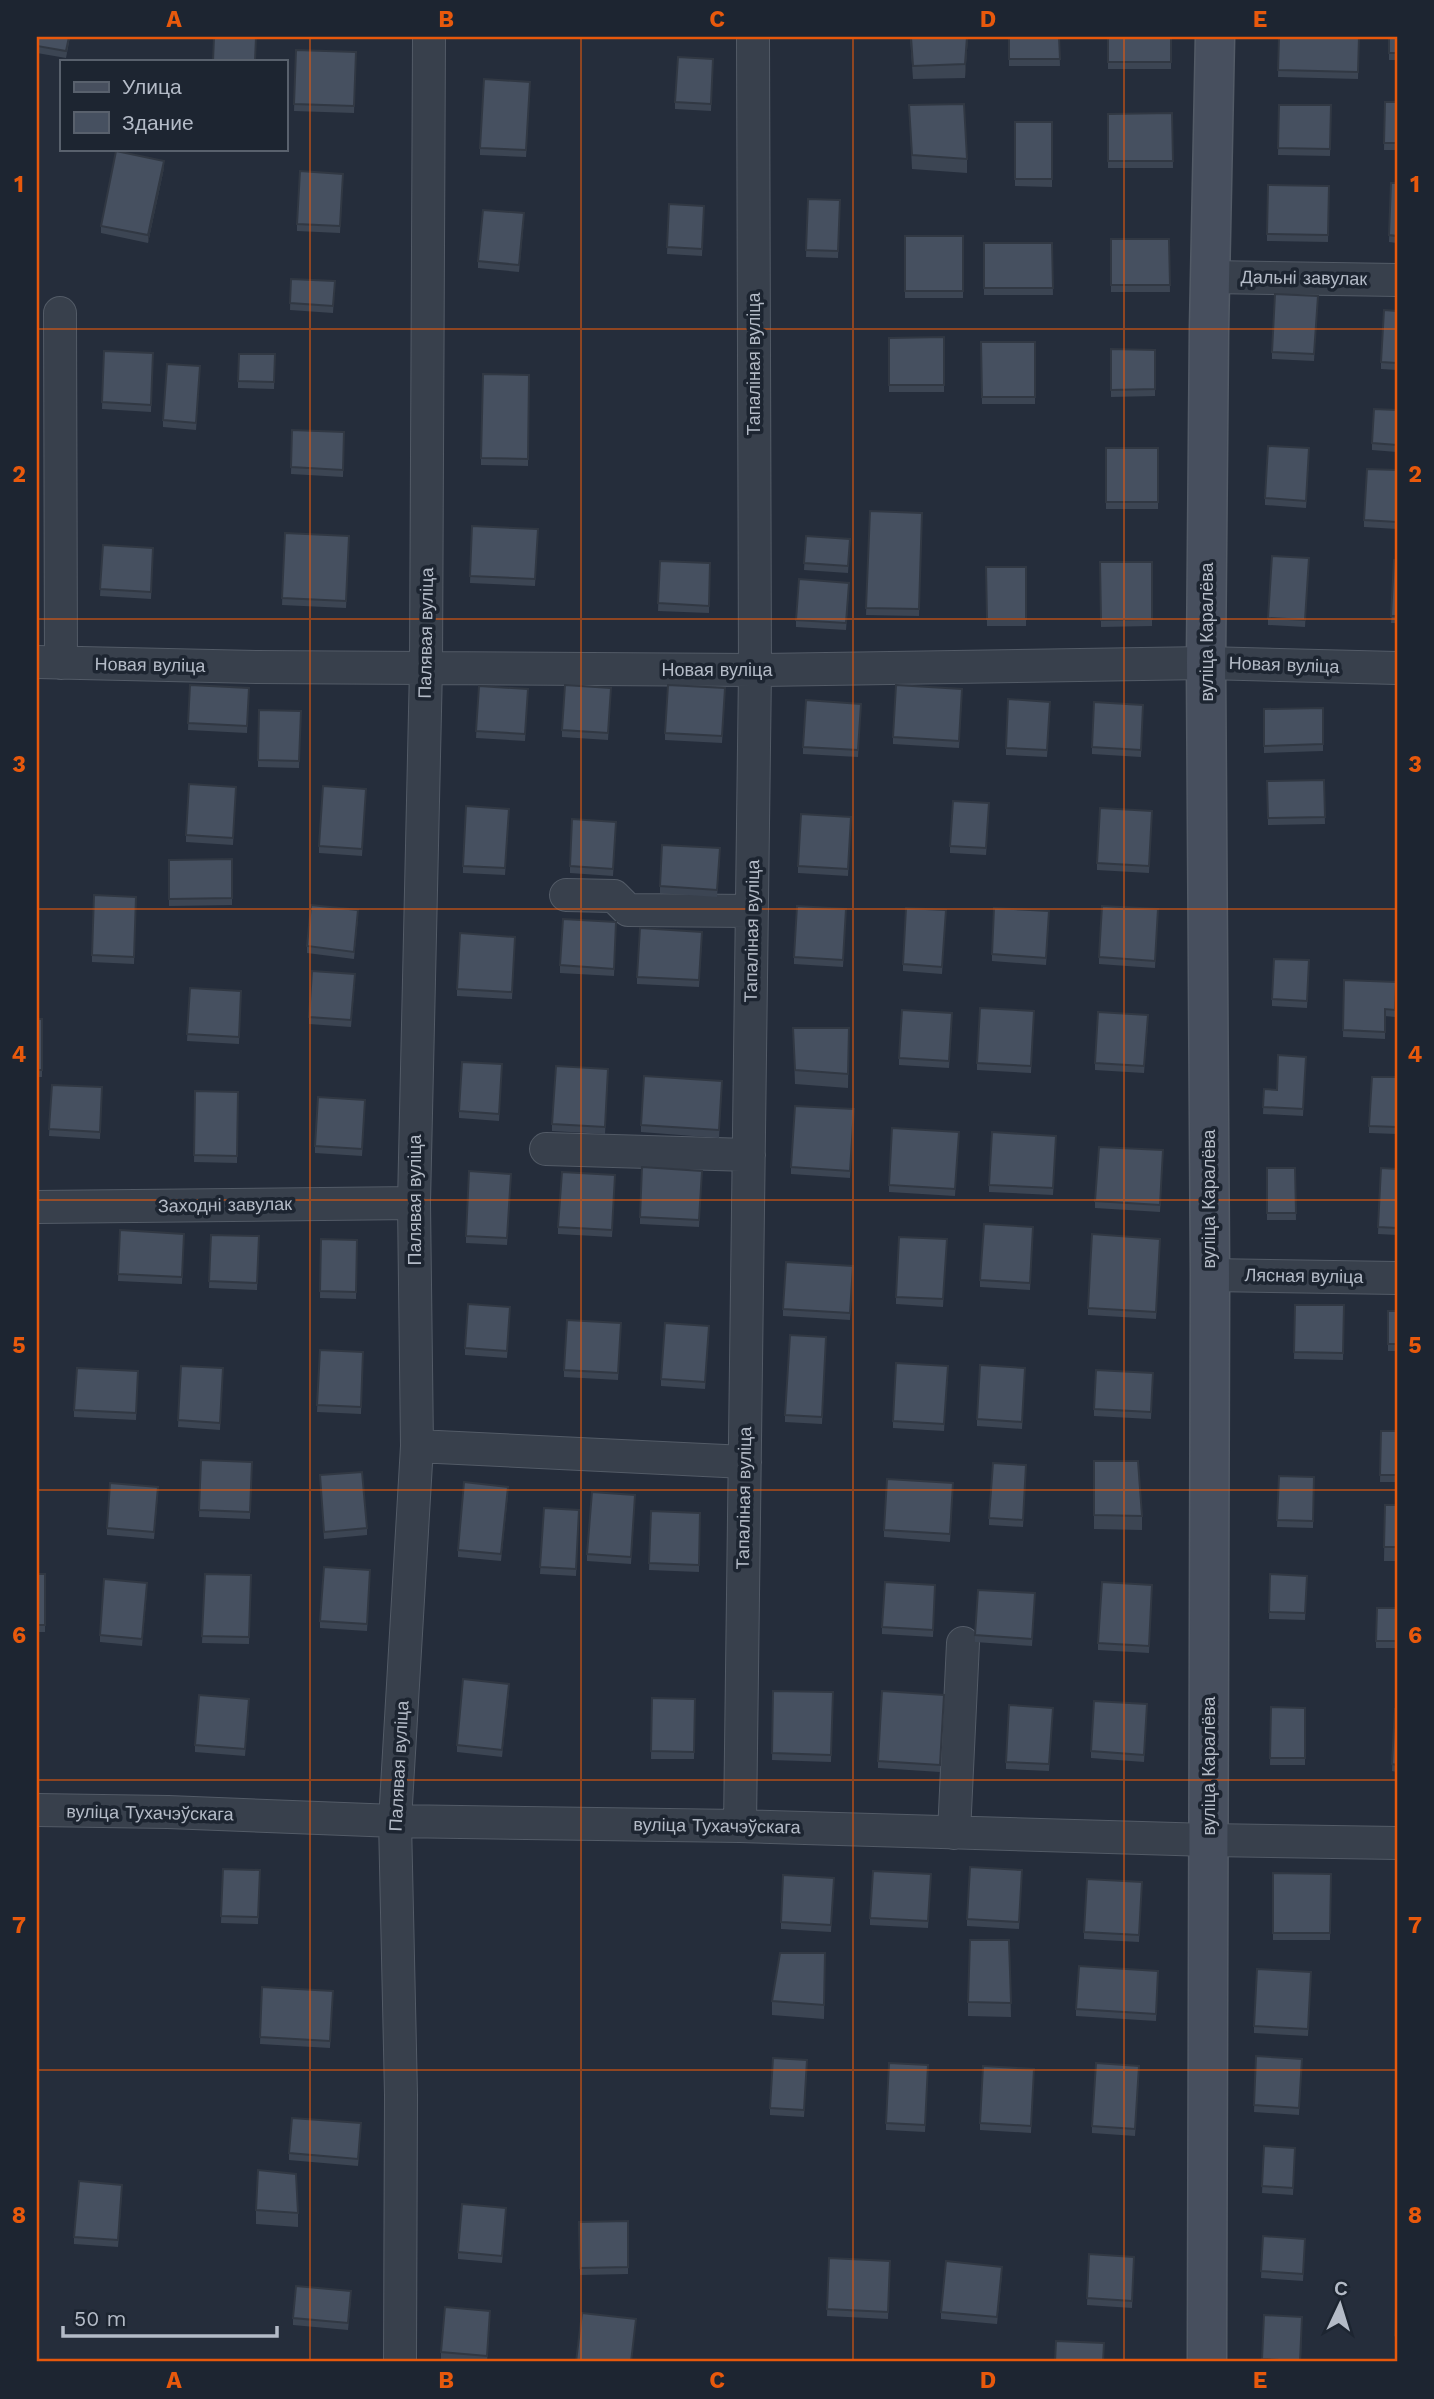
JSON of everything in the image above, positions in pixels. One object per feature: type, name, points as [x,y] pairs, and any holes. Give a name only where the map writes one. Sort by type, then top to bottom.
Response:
[{"type":"main road","name":"вуліца Каралёва","points":[[1206,2362],[1210,1275],[1206,663],[1215,37]]},
{"type":"street","name":"Палявая вуліца","points":[[400,2362],[401,2095],[396,1821],[417,1446],[414,1203],[426,667],[429,37]]},
{"type":"street","name":"Тапаліная вуліца","points":[[740,1826],[755,670],[753,37]]},
{"type":"street","name":"Дальні завулак","points":[[1210,277],[1397,280]]},
{"type":"street","points":[[49,662],[60,313]]},
{"type":"street","name":"Новая вуліца","points":[[49,662],[256,667],[755,670],[1206,663],[1397,668]]},
{"type":"street","points":[[566,895],[614,896],[628,910],[752,911]]},
{"type":"street","points":[[546,1149],[749,1155]]},
{"type":"street","name":"Заходні завулак","points":[[37,1207],[414,1203]]},
{"type":"street","name":"Лясная вуліца","points":[[1210,1275],[1397,1278]]},
{"type":"street","points":[[417,1446],[745,1462]]},
{"type":"street","points":[[954,1833],[963,1643]]},
{"type":"street","name":"вуліца Тухачэўскага","points":[[37,1810],[396,1821],[740,1826],[1397,1843]]},
{"type":"building","points":[[37,37],[69,37],[66,51],[37,46]]},
{"type":"building","points":[[214,37],[256,37],[255,60],[213,60]]},
{"type":"building","points":[[911,37],[967,37],[965,64],[913,66]]},
{"type":"building","points":[[1009,37],[1059,37],[1060,59],[1009,59]]},
{"type":"building","points":[[1108,37],[1171,37],[1171,62],[1108,62]]},
{"type":"building","points":[[1279,37],[1359,37],[1358,72],[1278,70]]},
{"type":"building","points":[[1389,37],[1397,37],[1397,53],[1389,53]]},
{"type":"building","points":[[296,50],[356,52],[354,106],[294,104]]},
{"type":"building","points":[[678,57],[713,59],[711,104],[675,102]]},
{"type":"building","points":[[484,79],[530,82],[526,150],[480,148]]},
{"type":"building","points":[[1385,102],[1397,102],[1397,143],[1384,143]]},
{"type":"building","points":[[964,104],[967,159],[912,155],[909,105]]},
{"type":"building","points":[[1279,105],[1331,105],[1330,149],[1278,148]]},
{"type":"building","points":[[1172,113],[1173,161],[1108,161],[1108,114]]},
{"type":"building","points":[[1015,122],[1052,122],[1052,179],[1015,179]]},
{"type":"building","points":[[116,151],[164,161],[148,235],[101,226]]},
{"type":"building","points":[[300,171],[343,174],[340,226],[297,224]]},
{"type":"building","points":[[1391,183],[1397,183],[1397,236],[1389,235]]},
{"type":"building","points":[[1268,185],[1329,186],[1328,235],[1267,234]]},
{"type":"building","points":[[808,199],[840,200],[838,251],[806,250]]},
{"type":"building","points":[[669,204],[704,206],[702,249],[667,247]]},
{"type":"building","points":[[483,210],[524,213],[519,265],[478,261]]},
{"type":"building","points":[[905,236],[963,236],[963,291],[905,291]]},
{"type":"building","points":[[1111,239],[1169,239],[1170,285],[1111,285]]},
{"type":"building","points":[[984,243],[1052,243],[1053,288],[984,288]]},
{"type":"building","points":[[291,279],[335,281],[333,306],[290,303]]},
{"type":"building","points":[[1275,294],[1318,296],[1314,354],[1272,352]]},
{"type":"building","points":[[1384,310],[1397,311],[1397,363],[1381,362]]},
{"type":"building","points":[[944,337],[944,385],[889,385],[889,338]]},
{"type":"building","points":[[981,342],[1035,342],[1035,397],[982,397]]},
{"type":"building","points":[[1111,349],[1155,350],[1155,389],[1111,390]]},
{"type":"building","points":[[104,351],[153,353],[151,405],[102,402]]},
{"type":"building","points":[[239,354],[275,354],[274,382],[238,381]]},
{"type":"building","points":[[167,364],[200,366],[196,423],[163,420]]},
{"type":"building","points":[[483,374],[529,375],[528,459],[481,458]]},
{"type":"building","points":[[1374,409],[1397,410],[1397,445],[1372,443]]},
{"type":"building","points":[[292,430],[344,432],[343,470],[291,467]]},
{"type":"building","points":[[1268,446],[1309,448],[1306,501],[1265,498]]},
{"type":"building","points":[[1106,448],[1158,448],[1158,502],[1106,502]]},
{"type":"building","points":[[1367,469],[1397,470],[1397,522],[1364,520]]},
{"type":"building","points":[[870,511],[922,513],[919,609],[866,608]]},
{"type":"building","points":[[472,526],[538,529],[535,579],[470,576]]},
{"type":"building","points":[[285,533],[349,536],[346,601],[282,598]]},
{"type":"building","points":[[806,536],[850,539],[848,566],[804,563]]},
{"type":"building","points":[[103,545],[153,548],[151,592],[100,589]]},
{"type":"building","points":[[1272,556],[1309,558],[1305,620],[1268,618]]},
{"type":"building","points":[[1394,560],[1397,560],[1397,616],[1391,616]]},
{"type":"building","points":[[660,561],[710,563],[709,606],[658,603]]},
{"type":"building","points":[[1100,562],[1152,562],[1152,619],[1101,620]]},
{"type":"building","points":[[986,567],[1026,567],[1026,619],[987,619]]},
{"type":"building","points":[[799,579],[849,583],[846,623],[796,620]]},
{"type":"building","points":[[190,685],[249,688],[247,726],[188,723]]},
{"type":"building","points":[[565,685],[611,688],[608,733],[562,730]]},
{"type":"building","points":[[668,685],[725,688],[722,736],[665,733]]},
{"type":"building","points":[[896,685],[962,689],[959,741],[893,737]]},
{"type":"building","points":[[479,686],[528,689],[525,734],[476,731]]},
{"type":"building","points":[[1008,699],[1050,702],[1047,750],[1006,748]]},
{"type":"building","points":[[806,700],[861,704],[858,750],[803,747]]},
{"type":"building","points":[[1094,702],[1143,705],[1141,750],[1092,747]]},
{"type":"building","points":[[1323,708],[1323,744],[1264,746],[1264,709]]},
{"type":"building","points":[[259,710],[301,711],[299,761],[258,760]]},
{"type":"building","points":[[1324,780],[1325,817],[1268,818],[1267,781]]},
{"type":"building","points":[[189,784],[236,787],[233,838],[186,835]]},
{"type":"building","points":[[323,786],[366,789],[362,849],[319,846]]},
{"type":"building","points":[[953,801],[989,803],[986,848],[950,846]]},
{"type":"building","points":[[466,806],[509,809],[505,868],[463,866]]},
{"type":"building","points":[[1100,808],[1152,811],[1149,866],[1097,863]]},
{"type":"building","points":[[801,814],[851,817],[848,869],[798,866]]},
{"type":"building","points":[[572,819],[616,822],[613,869],[570,866]]},
{"type":"building","points":[[662,845],[720,848],[717,890],[660,886]]},
{"type":"building","points":[[232,859],[232,898],[169,899],[169,860]]},
{"type":"building","points":[[94,895],[136,897],[134,957],[92,955]]},
{"type":"building","points":[[311,905],[358,910],[354,952],[307,946]]},
{"type":"building","points":[[797,906],[846,909],[843,960],[794,957]]},
{"type":"building","points":[[1102,906],[1158,909],[1155,961],[1099,957]]},
{"type":"building","points":[[906,908],[946,910],[942,967],[903,964]]},
{"type":"building","points":[[994,908],[1049,911],[1046,958],[992,954]]},
{"type":"building","points":[[563,919],[616,922],[614,969],[560,965]]},
{"type":"building","points":[[640,928],[702,932],[699,980],[637,977]]},
{"type":"building","points":[[460,933],[515,937],[512,992],[457,989]]},
{"type":"building","points":[[1274,959],[1309,960],[1307,1001],[1272,999]]},
{"type":"building","points":[[312,971],[355,974],[351,1020],[309,1017]]},
{"type":"building","points":[[1344,980],[1396,982],[1395,1010],[1385,1009],[1385,1032],[1343,1030]]},
{"type":"building","points":[[190,988],[241,991],[239,1037],[187,1034]]},
{"type":"building","points":[[980,1008],[1034,1011],[1031,1066],[977,1063]]},
{"type":"building","points":[[902,1010],[952,1013],[949,1061],[899,1058]]},
{"type":"building","points":[[1098,1012],[1148,1015],[1144,1066],[1095,1063]]},
{"type":"building","points":[[37,1019],[42,1019],[42,1070],[37,1070]]},
{"type":"building","points":[[793,1028],[849,1028],[848,1074],[795,1070]]},
{"type":"building","points":[[1278,1055],[1306,1057],[1303,1109],[1263,1107],[1264,1089],[1277,1090]]},
{"type":"building","points":[[462,1062],[502,1064],[499,1114],[459,1111]]},
{"type":"building","points":[[556,1066],[608,1069],[605,1127],[552,1124]]},
{"type":"building","points":[[644,1076],[722,1081],[719,1130],[641,1125]]},
{"type":"building","points":[[1372,1077],[1397,1077],[1397,1127],[1369,1126]]},
{"type":"building","points":[[52,1085],[102,1087],[100,1132],[49,1129]]},
{"type":"building","points":[[195,1091],[238,1092],[237,1156],[194,1155]]},
{"type":"building","points":[[318,1097],[365,1100],[362,1149],[315,1146]]},
{"type":"building","points":[[795,1106],[854,1109],[850,1171],[791,1167]]},
{"type":"building","points":[[892,1128],[959,1132],[955,1189],[889,1185]]},
{"type":"building","points":[[992,1132],[1056,1136],[1053,1188],[989,1185]]},
{"type":"building","points":[[1099,1147],[1163,1150],[1160,1205],[1095,1201]]},
{"type":"building","points":[[642,1167],[702,1171],[699,1220],[640,1217]]},
{"type":"building","points":[[1267,1168],[1295,1168],[1296,1213],[1267,1213]]},
{"type":"building","points":[[1381,1168],[1397,1169],[1397,1228],[1378,1227]]},
{"type":"building","points":[[469,1171],[511,1174],[507,1238],[466,1236]]},
{"type":"building","points":[[562,1172],[615,1175],[612,1230],[558,1227]]},
{"type":"building","points":[[984,1224],[1033,1227],[1030,1283],[980,1280]]},
{"type":"building","points":[[120,1230],[184,1234],[182,1277],[118,1274]]},
{"type":"building","points":[[1092,1234],[1160,1239],[1156,1312],[1088,1308]]},
{"type":"building","points":[[211,1235],[259,1236],[257,1283],[209,1281]]},
{"type":"building","points":[[899,1237],[947,1239],[943,1299],[896,1297]]},
{"type":"building","points":[[321,1239],[357,1240],[356,1292],[320,1291]]},
{"type":"building","points":[[786,1262],[853,1266],[850,1313],[783,1309]]},
{"type":"building","points":[[468,1304],[510,1307],[507,1351],[465,1348]]},
{"type":"building","points":[[1295,1305],[1344,1305],[1343,1353],[1294,1352]]},
{"type":"building","points":[[1388,1311],[1397,1311],[1397,1344],[1388,1344]]},
{"type":"building","points":[[567,1320],[621,1323],[618,1373],[564,1370]]},
{"type":"building","points":[[665,1323],[709,1326],[705,1382],[661,1379]]},
{"type":"building","points":[[790,1335],[826,1337],[822,1417],[785,1415]]},
{"type":"building","points":[[320,1350],[363,1352],[361,1407],[317,1405]]},
{"type":"building","points":[[896,1363],[948,1366],[944,1424],[893,1421]]},
{"type":"building","points":[[980,1365],[1025,1368],[1022,1422],[977,1419]]},
{"type":"building","points":[[181,1366],[223,1368],[220,1423],[178,1420]]},
{"type":"building","points":[[77,1368],[138,1371],[136,1413],[74,1410]]},
{"type":"building","points":[[1096,1370],[1153,1373],[1151,1412],[1094,1409]]},
{"type":"building","points":[[1381,1431],[1397,1431],[1397,1475],[1380,1475]]},
{"type":"building","points":[[201,1460],[252,1462],[250,1512],[199,1510]]},
{"type":"building","points":[[1094,1461],[1138,1461],[1142,1516],[1094,1515]]},
{"type":"building","points":[[993,1463],[1026,1465],[1023,1520],[989,1518]]},
{"type":"building","points":[[362,1472],[367,1528],[324,1532],[320,1475]]},
{"type":"building","points":[[1279,1476],[1314,1477],[1313,1521],[1277,1520]]},
{"type":"building","points":[[887,1479],[953,1483],[950,1534],[884,1530]]},
{"type":"building","points":[[464,1482],[508,1487],[501,1554],[458,1550]]},
{"type":"building","points":[[110,1483],[158,1487],[154,1532],[107,1528]]},
{"type":"building","points":[[592,1492],[635,1495],[631,1557],[587,1554]]},
{"type":"building","points":[[1385,1505],[1397,1505],[1397,1547],[1384,1547]]},
{"type":"building","points":[[544,1508],[579,1510],[576,1569],[540,1567]]},
{"type":"building","points":[[651,1511],[700,1513],[699,1565],[649,1563]]},
{"type":"building","points":[[324,1567],[370,1570],[367,1624],[320,1621]]},
{"type":"building","points":[[37,1574],[45,1574],[45,1625],[37,1625]]},
{"type":"building","points":[[205,1574],[251,1575],[249,1637],[202,1636]]},
{"type":"building","points":[[1270,1574],[1307,1576],[1305,1613],[1269,1612]]},
{"type":"building","points":[[104,1579],[147,1583],[142,1639],[100,1635]]},
{"type":"building","points":[[885,1582],[935,1585],[933,1630],[882,1627]]},
{"type":"building","points":[[1102,1582],[1152,1585],[1149,1646],[1098,1643]]},
{"type":"building","points":[[978,1590],[1035,1593],[1032,1639],[975,1635]]},
{"type":"building","points":[[1377,1608],[1397,1608],[1397,1641],[1376,1641]]},
{"type":"building","points":[[463,1679],[509,1684],[502,1750],[457,1745]]},
{"type":"building","points":[[773,1691],[833,1692],[831,1755],[772,1753]]},
{"type":"building","points":[[882,1691],[944,1695],[940,1765],[878,1761]]},
{"type":"building","points":[[199,1695],[249,1699],[245,1749],[195,1745]]},
{"type":"building","points":[[652,1698],[695,1699],[694,1752],[651,1751]]},
{"type":"building","points":[[1094,1701],[1147,1704],[1144,1755],[1091,1751]]},
{"type":"building","points":[[1009,1705],[1053,1708],[1049,1764],[1006,1762]]},
{"type":"building","points":[[1271,1707],[1305,1708],[1305,1758],[1270,1758]]},
{"type":"building","points":[[1397,1709],[1397,1765],[1392,1764]]},
{"type":"building","points":[[970,1867],[1022,1870],[1019,1922],[967,1919]]},
{"type":"building","points":[[223,1869],[260,1870],[258,1917],[221,1916]]},
{"type":"building","points":[[873,1871],[931,1874],[928,1921],[870,1918]]},
{"type":"building","points":[[1273,1873],[1331,1874],[1330,1933],[1273,1933]]},
{"type":"building","points":[[783,1875],[834,1878],[831,1925],[781,1922]]},
{"type":"building","points":[[1087,1879],[1142,1882],[1139,1935],[1084,1932]]},
{"type":"building","points":[[970,1940],[1009,1940],[1011,2003],[968,2002]]},
{"type":"building","points":[[780,1953],[825,1953],[824,2005],[772,2001]]},
{"type":"building","points":[[1079,1966],[1158,1971],[1156,2014],[1076,2009]]},
{"type":"building","points":[[1257,1969],[1311,1972],[1308,2029],[1254,2026]]},
{"type":"building","points":[[262,1987],[333,1991],[330,2041],[260,2037]]},
{"type":"building","points":[[1256,2056],[1302,2059],[1299,2108],[1254,2105]]},
{"type":"building","points":[[773,2058],[807,2060],[804,2110],[770,2108]]},
{"type":"building","points":[[889,2063],[928,2065],[925,2125],[886,2123]]},
{"type":"building","points":[[1096,2063],[1139,2066],[1135,2129],[1092,2126]]},
{"type":"building","points":[[983,2066],[1034,2069],[1031,2126],[980,2123]]},
{"type":"building","points":[[292,2118],[361,2123],[358,2159],[289,2153]]},
{"type":"building","points":[[1264,2146],[1295,2148],[1293,2188],[1262,2186]]},
{"type":"building","points":[[258,2170],[296,2174],[298,2213],[256,2210]]},
{"type":"building","points":[[79,2181],[122,2185],[118,2240],[74,2237]]},
{"type":"building","points":[[462,2204],[506,2208],[502,2256],[458,2252]]},
{"type":"building","points":[[628,2221],[628,2267],[580,2268],[579,2222]]},
{"type":"building","points":[[1263,2236],[1305,2239],[1303,2274],[1261,2271]]},
{"type":"building","points":[[1089,2254],[1134,2257],[1132,2301],[1087,2298]]},
{"type":"building","points":[[829,2258],[890,2261],[888,2312],[827,2309]]},
{"type":"building","points":[[946,2261],[1002,2267],[997,2317],[941,2312]]},
{"type":"building","points":[[1397,2277],[1397,2334],[1395,2335]]},
{"type":"building","points":[[296,2286],[351,2291],[348,2323],[293,2318]]},
{"type":"building","points":[[445,2307],[490,2311],[487,2356],[441,2352]]},
{"type":"building","points":[[582,2313],[636,2319],[631,2362],[576,2362]]},
{"type":"building","points":[[1264,2315],[1302,2317],[1300,2361],[1262,2359]]},
{"type":"building","points":[[1056,2341],[1104,2343],[1103,2362],[1055,2362]]}]
